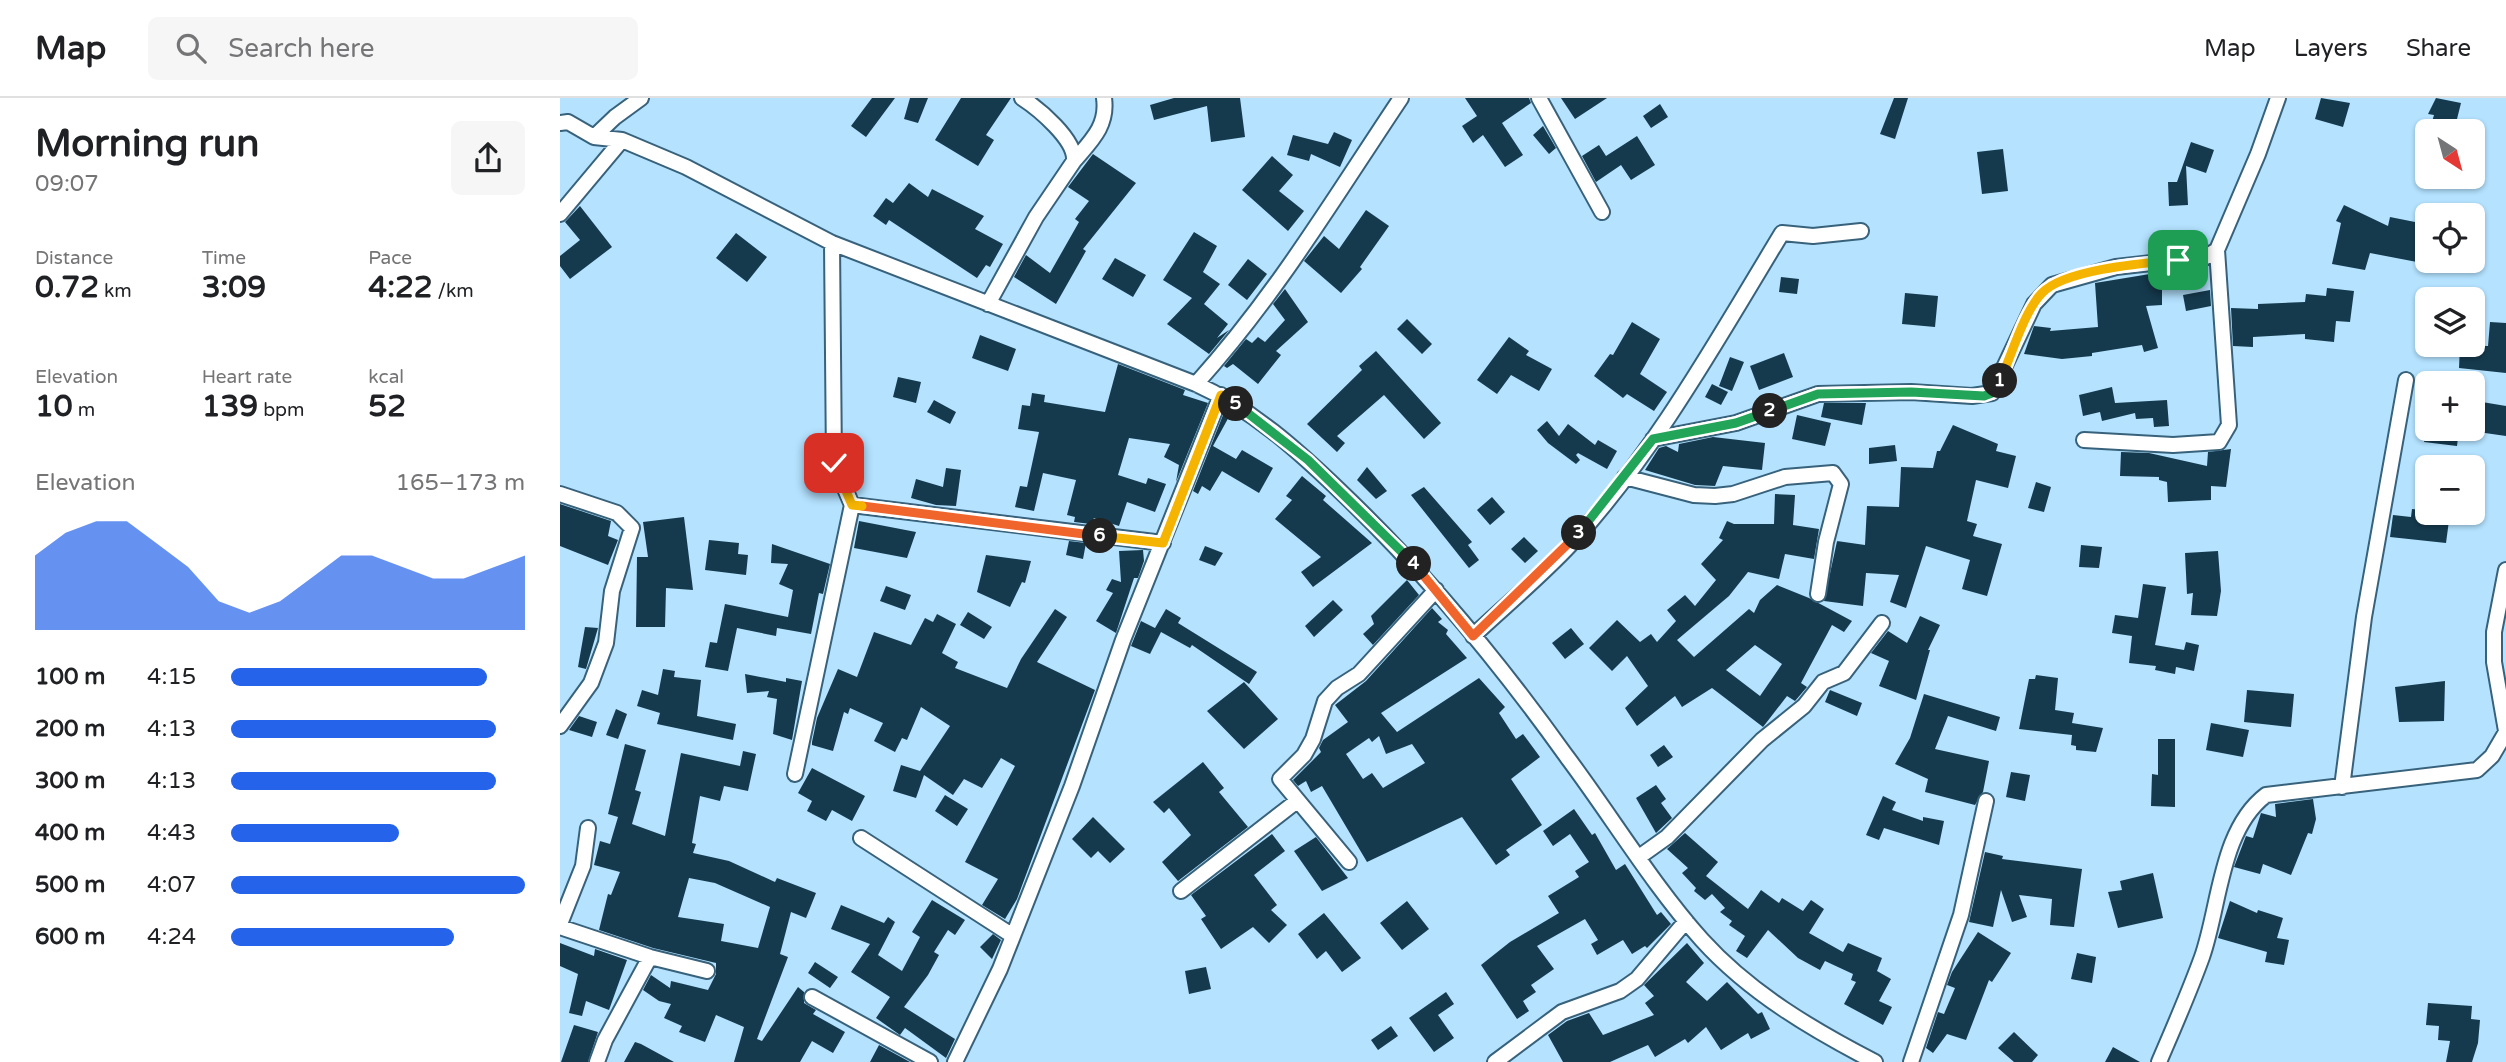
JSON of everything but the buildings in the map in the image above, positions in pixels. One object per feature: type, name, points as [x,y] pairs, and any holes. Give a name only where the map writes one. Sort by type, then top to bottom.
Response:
[{"type":"street","points":[[594,137],[641,98]]},
{"type":"street","points":[[1022,98],[1040,110],[1069,141],[1075,151],[1074,160]]},
{"type":"street","points":[[988,304],[1036,217],[1074,160],[1098,133],[1107,114],[1104,98]]},
{"type":"street","points":[[1196,384],[1246,328],[1297,258],[1401,98]]},
{"type":"street","points":[[1539,98],[1602,212]]},
{"type":"street","points":[[2084,440],[2173,445],[2219,442],[2229,425],[2217,250],[2278,98]]},
{"type":"street","points":[[560,123],[568,122],[594,137],[622,139],[686,167],[832,243],[1196,384],[1221,395],[1248,412],[1308,460],[1407,555],[1565,753],[1703,941],[1758,991],[1844,1046],[1875,1062]]},
{"type":"street","points":[[560,214],[622,139]]},
{"type":"street","points":[[1473,636],[1569,545],[1625,477],[1653,439],[1782,233],[1813,236],[1861,231]]},
{"type":"street","points":[[795,774],[852,505],[834,463],[832,243]]},
{"type":"street","points":[[1653,439],[1736,423],[1818,394],[1911,392],[1984,396],[1998,386],[2034,304],[2052,285],[2116,267],[2178,260],[2199,261],[2217,250]]},
{"type":"street","points":[[2342,787],[2364,617],[2406,380]]},
{"type":"street","points":[[955,1062],[1013,936],[1072,786],[1123,640],[1221,395]]},
{"type":"street","points":[[1625,477],[1694,495],[1715,496],[1733,494],[1785,477],[1833,472],[1841,484],[1826,542],[1818,594]]},
{"type":"street","points":[[560,494],[617,513],[632,528],[612,591],[606,643],[591,683],[560,726]]},
{"type":"street","points":[[852,505],[1163,543]]},
{"type":"street","points":[[2159,1062],[2202,957],[2234,841],[2253,804],[2266,795],[2477,770],[2492,756],[2506,732],[2494,662],[2494,632],[2506,570]]},
{"type":"street","points":[[1349,862],[1280,779],[1304,755],[1314,739],[1325,701],[1368,665],[1436,590]]},
{"type":"street","points":[[1639,857],[1667,837],[1762,740],[1804,706],[1823,682],[1844,673],[1882,623]]},
{"type":"street","points":[[1181,891],[1297,801]]},
{"type":"street","points":[[1911,1062],[1961,915],[1986,801]]},
{"type":"street","points":[[589,828],[583,866],[560,926],[650,957],[707,971]]},
{"type":"street","points":[[861,838],[1013,936]]},
{"type":"street","points":[[1495,1062],[1562,1012],[1620,991],[1637,979],[1686,921]]},
{"type":"street","points":[[597,1062],[605,1040],[650,957]]},
{"type":"street","points":[[812,997],[930,1062]]},
{"type":"street","points":[[1844,1046],[1845,1062]]},
{"type":"route","points":[[834,463],[841,483],[852,499],[852,505],[1163,543],[1221,395],[1271,429],[1308,460],[1407,555],[1473,636],[1569,545],[1653,439],[1736,423],[1818,394],[1911,392],[1984,396],[1992,393],[1998,386],[2034,304],[2052,285],[2116,267],[2178,260]]}]
